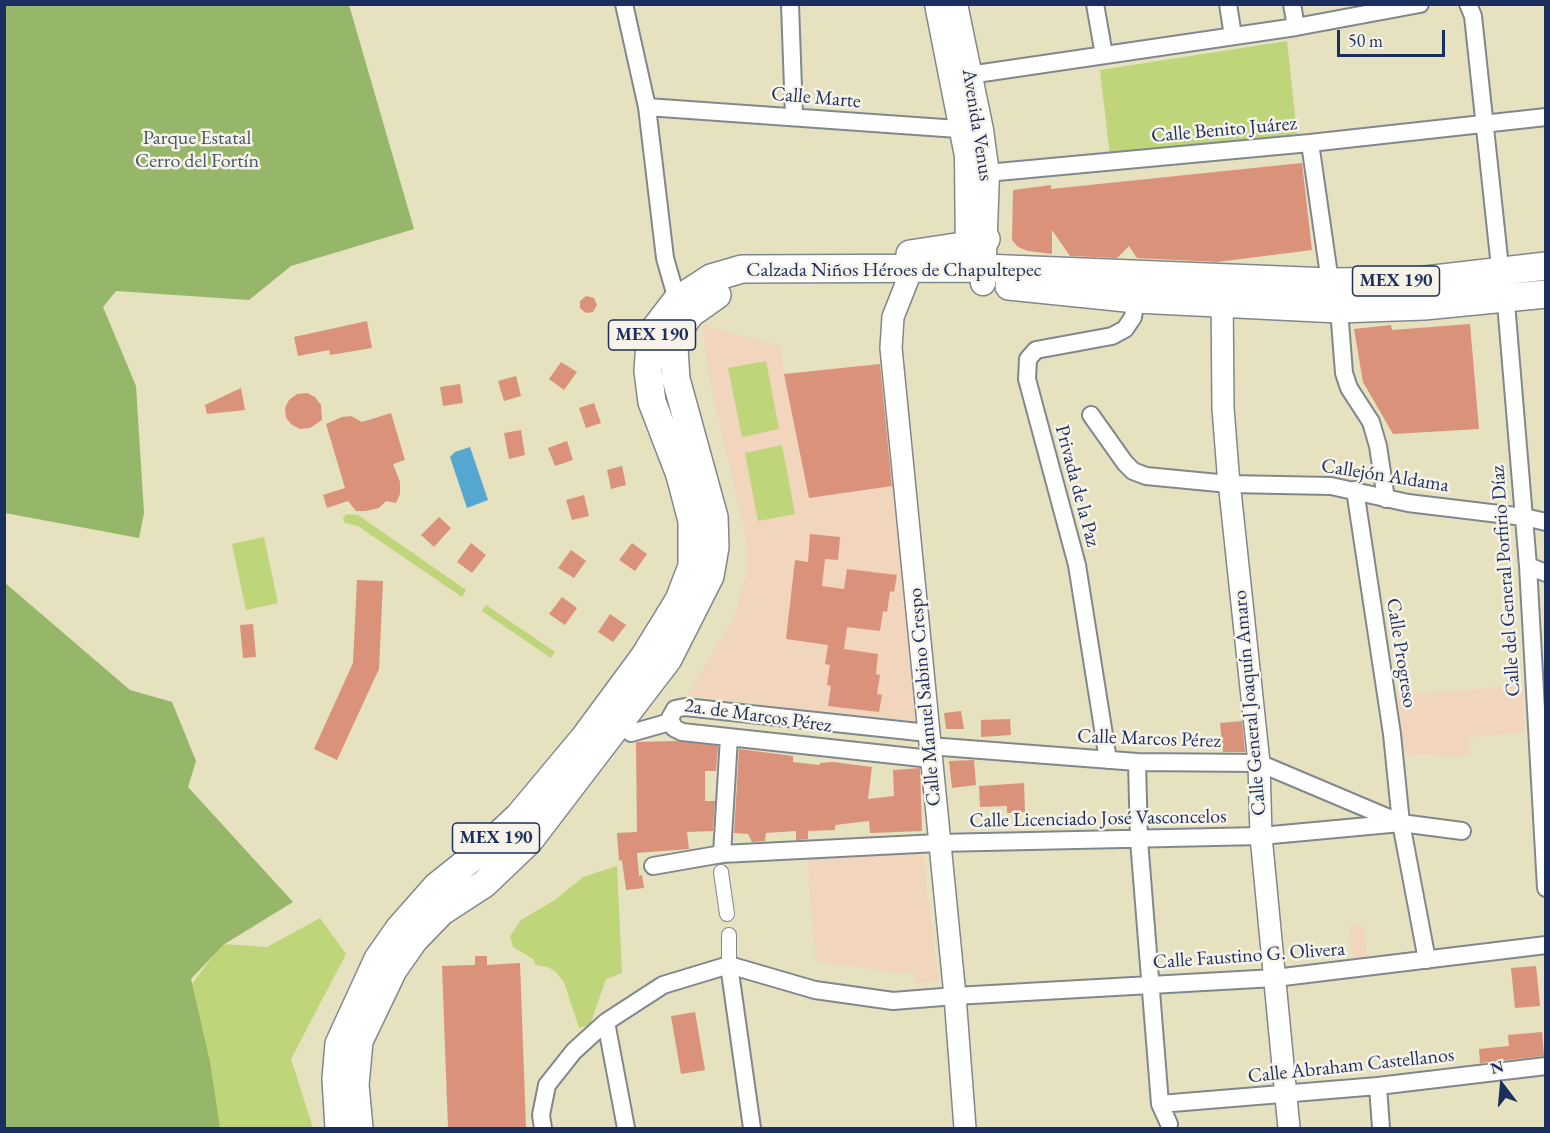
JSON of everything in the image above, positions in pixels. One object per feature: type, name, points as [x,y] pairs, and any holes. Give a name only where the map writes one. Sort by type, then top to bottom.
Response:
[{"type":"main road","name":"Avenida Venus","points":[[937,4],[971,130],[978,174],[976,264]]},
{"type":"main road","name":"Avenida Venus","points":[[955,4],[969,75],[971,130]]},
{"type":"main road","points":[[674,348],[670,301],[688,274],[718,261],[751,255],[905,255],[976,264]]},
{"type":"main road","name":"Calzada Niños Héroes de Chapultepec","points":[[359,1128],[355,1085],[359,1041],[393,970],[406,935],[484,884],[529,841],[668,659],[710,576],[715,547],[714,517],[676,379],[674,348],[681,327],[690,314],[713,297],[741,286],[909,276],[976,264],[1330,282],[1417,281],[1500,265],[1545,266]]},
{"type":"main road","name":"Calzada Niños Héroes de Chapultepec","points":[[976,264],[1136,299],[1221,305],[1339,309],[1506,299],[1545,294]]},
{"type":"main road","name":"Calzada Niños Héroes de Chapultepec","points":[[339,1128],[336,1079],[339,1044],[369,976],[406,935],[438,886],[486,847],[519,816],[625,684],[679,600],[692,566],[692,521],[680,476],[652,402],[648,371],[650,343],[670,301],[711,278],[742,269],[909,276]]},
{"type":"street","points":[[624,4],[647,107],[670,301]]},
{"type":"street","points":[[790,4],[794,116]]},
{"type":"street","points":[[1095,4],[1104,55]]},
{"type":"street","points":[[1228,4],[1233,36]]},
{"type":"street","points":[[1292,4],[1296,27]]},
{"type":"street","points":[[969,75],[1296,27],[1420,4]]},
{"type":"street","name":"Calle del General Porfirio Díaz","points":[[1468,4],[1473,16],[1500,265],[1506,299],[1528,566],[1545,888]]},
{"type":"street","name":"Calle Marte","points":[[647,107],[971,130]]},
{"type":"street","name":"Calle Benito Juárez","points":[[978,174],[1310,143],[1545,117]]},
{"type":"street","points":[[1310,143],[1330,282]]},
{"type":"street","name":"Calle Manuel Sabino Crespo","points":[[909,276],[893,317],[891,348],[938,843],[955,996],[965,1128]]},
{"type":"street","name":"Calle General Joaquín Amaro","points":[[1222,278],[1223,408],[1259,763],[1261,836],[1289,1128]]},
{"type":"street","name":"Privada de la Paz","points":[[1108,760],[1077,565],[1030,393],[1028,359],[1036,350],[1112,336],[1125,329],[1133,317],[1136,299]]},
{"type":"street","points":[[1339,309],[1344,373],[1349,388],[1371,422],[1378,446],[1386,499]]},
{"type":"street","name":"Callejón Aldama","points":[[1091,415],[1125,463],[1133,471],[1146,476],[1229,478],[1331,486],[1356,490],[1386,499],[1524,517],[1545,522]]},
{"type":"street","name":"Calle Progreso","points":[[1356,490],[1392,734],[1401,823],[1427,960]]},
{"type":"street","points":[[1528,566],[1545,573]]},
{"type":"street","name":"2a. de Marcos Pérez","points":[[685,706],[930,746],[729,737],[679,731],[670,722],[673,711],[685,706]]},
{"type":"street","points":[[631,733],[670,722]]},
{"type":"street","points":[[722,854],[729,737]]},
{"type":"street","name":"Calle Marcos Pérez","points":[[930,746],[1137,762],[1259,763],[1401,823],[1462,831]]},
{"type":"street","points":[[1137,762],[1139,840],[1160,1104],[1169,1124]]},
{"type":"street","name":"Calle Licenciado José Vasconcelos","points":[[653,866],[722,854],[938,843],[1261,836],[1401,823]]},
{"type":"street","points":[[722,872],[728,922],[729,965],[752,1128]]},
{"type":"street","name":"Calle Faustino G. Olivera","points":[[729,965],[814,990],[893,1002],[955,996],[1275,978],[1545,945]]},
{"type":"street","points":[[543,1128],[541,1115],[547,1086],[574,1051],[606,1022],[663,985],[729,965]]},
{"type":"street","points":[[606,1022],[626,1128]]},
{"type":"street","name":"Calle Abraham Castellanos","points":[[1160,1104],[1378,1086],[1545,1066]]},
{"type":"street","points":[[1378,1086],[1381,1128]]},
{"type":"shaded area","points":[[702,325],[780,346],[809,498],[897,485],[917,723],[687,696],[734,618],[747,573],[747,541],[709,377]]},
{"type":"shaded area","points":[[1523,685],[1524,732],[1468,738],[1469,756],[1406,755],[1396,696]]},
{"type":"shaded area","points":[[922,848],[938,981],[916,984],[914,971],[897,973],[816,961],[807,858]]},
{"type":"shaded area","points":[[1363,925],[1368,963],[1353,965],[1350,926]]},
{"type":"green space","name":"Parque Estatal Cerro del Fortín","points":[[4,5],[349,5],[414,229],[291,266],[249,300],[116,291],[103,307],[136,386],[144,513],[139,538],[5,513]]},
{"type":"green space","points":[[1287,41],[1297,134],[1110,156],[1100,70]]},
{"type":"green space","points":[[766,361],[779,429],[742,437],[728,368]]},
{"type":"green space","points":[[782,445],[795,514],[758,521],[745,453]]},
{"type":"green space","points":[[346,514],[358,515],[466,590],[462,597],[358,526],[345,523],[343,519]]},
{"type":"green space","points":[[264,537],[278,603],[246,610],[232,544]]},
{"type":"green space","points":[[4,582],[130,690],[172,702],[196,761],[188,787],[293,902],[223,945],[191,979],[210,1062],[220,1128],[5,1128]]},
{"type":"green space","points":[[486,605],[555,652],[551,658],[482,611]]},
{"type":"green space","points":[[617,866],[622,973],[606,979],[590,1025],[579,1028],[564,982],[556,972],[548,967],[536,965],[533,959],[513,947],[510,936],[521,920],[555,900],[583,877]]},
{"type":"green space","points":[[320,918],[346,954],[291,1059],[313,1128],[216,1128],[182,997],[222,944],[267,947]]},
{"type":"water","points":[[470,447],[488,500],[467,508],[450,457],[455,452]]},
{"type":"building","points":[[1302,163],[1312,250],[1217,262],[1137,258],[1129,246],[1117,258],[1070,256],[1052,230],[1052,254],[1028,251],[1018,247],[1012,240],[1013,190],[1051,185],[1051,189]]},
{"type":"building","points":[[586,296],[594,298],[597,305],[593,312],[586,313],[580,308],[580,301]]},
{"type":"building","points":[[367,321],[372,348],[330,355],[329,350],[298,356],[294,337]]},
{"type":"building","points":[[1470,324],[1479,429],[1393,434],[1363,382],[1354,329],[1391,325],[1392,330]]},
{"type":"building","points":[[561,362],[577,372],[564,390],[549,379]]},
{"type":"building","points":[[880,364],[892,486],[809,498],[784,374]]},
{"type":"building","points":[[516,376],[521,396],[504,401],[498,381]]},
{"type":"building","points":[[460,384],[463,403],[443,406],[440,387]]},
{"type":"building","points":[[241,388],[245,410],[207,414],[205,405]]},
{"type":"building","points":[[307,393],[315,397],[321,405],[322,420],[310,428],[300,429],[286,418],[285,408],[289,400],[297,394]]},
{"type":"building","points":[[594,403],[601,423],[586,428],[579,408]]},
{"type":"building","points":[[391,413],[405,460],[393,464],[400,482],[400,494],[396,503],[386,501],[379,508],[366,511],[356,511],[348,501],[327,508],[323,495],[345,488],[326,424],[342,417],[351,416],[362,422]]},
{"type":"building","points":[[521,430],[525,455],[509,459],[504,433]]},
{"type":"building","points":[[567,441],[573,460],[555,466],[548,448]]},
{"type":"building","points":[[622,466],[626,485],[611,489],[607,470]]},
{"type":"building","points":[[584,495],[589,516],[572,520],[566,500]]},
{"type":"building","points":[[439,517],[451,528],[434,547],[421,535]]},
{"type":"building","points":[[810,534],[840,537],[838,560],[825,559],[822,586],[844,589],[847,569],[897,575],[894,592],[890,591],[887,612],[883,611],[880,631],[847,627],[844,649],[878,654],[876,674],[880,675],[877,694],[882,695],[879,712],[828,706],[831,686],[827,685],[830,665],[825,664],[828,645],[786,639],[795,560],[808,562]]},
{"type":"building","points":[[471,543],[486,555],[472,573],[457,562]]},
{"type":"building","points":[[632,543],[647,554],[635,571],[619,560]]},
{"type":"building","points":[[571,550],[586,561],[574,578],[558,568]]},
{"type":"building","points":[[357,580],[383,581],[379,669],[337,760],[314,749],[353,663]]},
{"type":"building","points":[[562,597],[577,608],[565,625],[549,614]]},
{"type":"building","points":[[610,614],[626,625],[613,642],[598,632]]},
{"type":"building","points":[[253,624],[256,657],[243,658],[240,625]]},
{"type":"building","points":[[961,711],[964,729],[946,729],[944,713]]},
{"type":"building","points":[[1010,719],[1011,735],[981,737],[981,720]]},
{"type":"building","points":[[1242,721],[1245,752],[1223,752],[1220,723]]},
{"type":"building","points":[[676,741],[718,746],[716,771],[705,771],[705,801],[715,801],[713,831],[687,832],[689,849],[637,853],[639,876],[642,875],[644,888],[626,890],[622,860],[619,861],[617,833],[637,832],[636,742]]},
{"type":"building","points":[[739,749],[793,756],[793,762],[819,765],[833,762],[872,767],[868,799],[894,796],[893,770],[920,768],[922,831],[870,833],[869,821],[835,825],[835,830],[808,831],[808,839],[796,840],[796,831],[766,833],[765,841],[752,842],[748,834],[734,833]]},
{"type":"building","points":[[974,760],[976,785],[952,788],[949,761]]},
{"type":"building","points":[[1024,783],[1025,812],[1007,813],[1007,806],[980,807],[979,786]]},
{"type":"building","points":[[475,956],[487,956],[487,965],[520,963],[526,1128],[448,1128],[442,966],[475,965]]},
{"type":"building","points":[[1536,966],[1540,1006],[1515,1008],[1511,968]]},
{"type":"building","points":[[695,1012],[705,1070],[681,1074],[671,1016]]},
{"type":"building","points":[[1542,1032],[1544,1056],[1480,1063],[1479,1049],[1509,1046],[1508,1035]]}]
